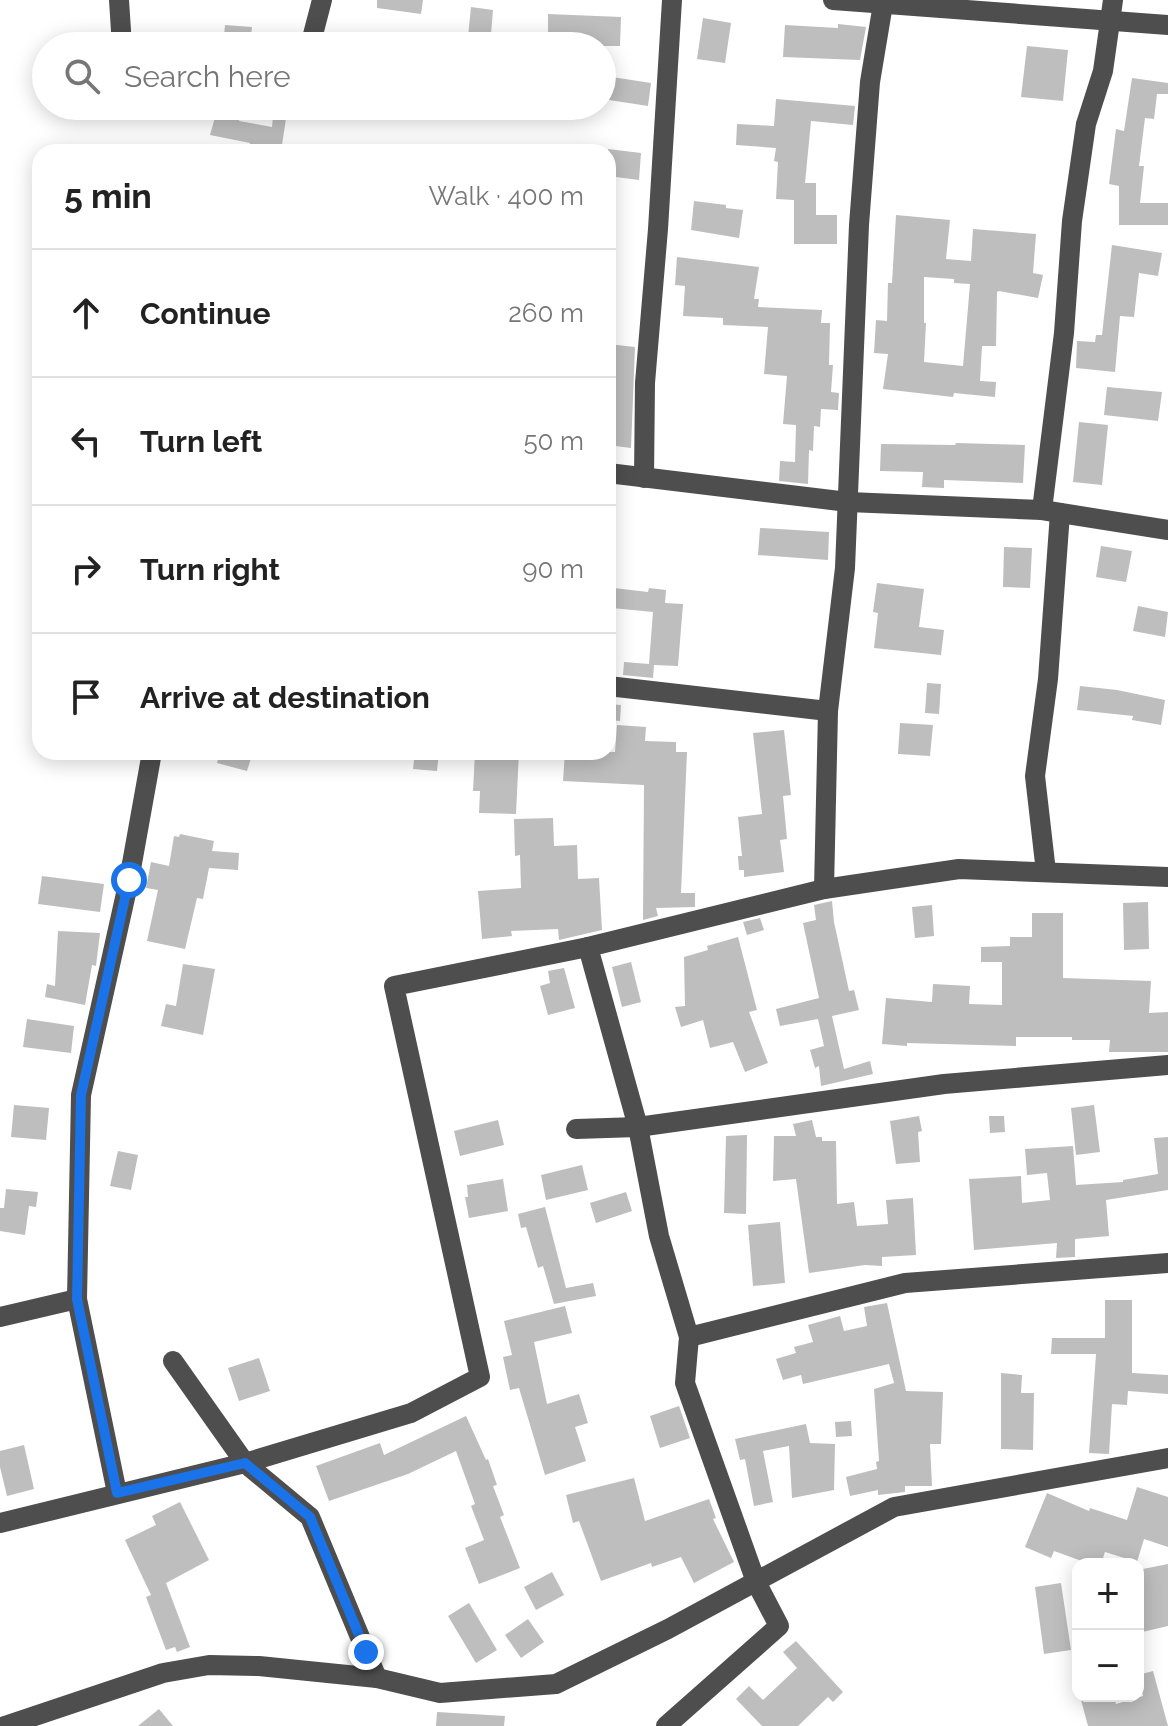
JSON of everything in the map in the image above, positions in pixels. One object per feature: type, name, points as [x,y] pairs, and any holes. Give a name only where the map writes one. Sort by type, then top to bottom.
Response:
[{"type":"street","points":[[119,0],[121,32]]},
{"type":"street","points":[[314,32],[322,0]]},
{"type":"street","points":[[644,478],[645,383],[672,0]]},
{"type":"street","points":[[833,0],[1112,10],[1168,25]]},
{"type":"street","points":[[824,889],[828,711],[845,568],[859,225],[870,82],[883,4]]},
{"type":"street","points":[[1046,872],[1035,776],[1048,679],[1051,511],[1072,221],[1086,124],[1103,71],[1112,10]]},
{"type":"street","points":[[616,474],[848,502],[1051,511],[1168,530]]},
{"type":"street","points":[[616,687],[828,711]]},
{"type":"street","points":[[117,1493],[77,1299],[81,1095],[129,880],[151,760]]},
{"type":"street","points":[[0,1523],[245,1463],[411,1413],[480,1377],[394,986],[588,947],[824,889],[959,869],[1168,877]]},
{"type":"street","points":[[588,947],[638,1127],[659,1236],[689,1337],[685,1383],[756,1582],[779,1626],[666,1726]]},
{"type":"street","points":[[576,1129],[638,1127],[944,1084],[1168,1065]]},
{"type":"street","points":[[689,1337],[905,1283],[1168,1263]]},
{"type":"street","points":[[0,1317],[77,1299]]},
{"type":"street","points":[[173,1361],[245,1463],[310,1517],[377,1678]]},
{"type":"street","points":[[5,1726],[163,1673],[209,1665],[259,1666],[377,1678],[440,1693],[556,1684],[756,1582],[894,1507],[1168,1458]]},
{"type":"building","points":[[377,0],[423,0],[421,14],[377,8]]},
{"type":"building","points":[[471,7],[493,10],[491,32],[468,32]]},
{"type":"building","points":[[548,14],[621,17],[620,46],[616,46],[616,32],[548,32]]},
{"type":"building","points":[[703,18],[731,23],[725,63],[697,59]]},
{"type":"building","points":[[838,24],[866,27],[860,60],[783,57],[785,25],[838,28]]},
{"type":"building","points":[[225,25],[252,27],[251,32],[224,32]]},
{"type":"building","points":[[1027,46],[1068,50],[1063,101],[1021,97]]},
{"type":"building","points":[[616,78],[651,83],[648,106],[616,101]]},
{"type":"building","points":[[1132,78],[1168,83],[1168,94],[1157,94],[1154,119],[1145,118],[1139,166],[1144,166],[1140,203],[1168,203],[1168,225],[1119,225],[1119,186],[1109,184],[1116,129],[1124,131]]},
{"type":"building","points":[[776,99],[855,106],[853,125],[811,121],[805,183],[816,183],[816,215],[837,215],[837,244],[794,244],[794,200],[776,199],[776,148],[736,145],[737,124],[774,126]]},
{"type":"building","points":[[214,120],[239,120],[272,127],[273,120],[286,120],[282,144],[250,144],[210,135]]},
{"type":"building","points":[[616,150],[641,153],[639,180],[616,177]]},
{"type":"building","points":[[694,201],[743,210],[739,238],[691,230]]},
{"type":"building","points":[[896,215],[950,220],[946,259],[971,261],[973,229],[1036,234],[1033,273],[1043,275],[1038,298],[997,292],[996,346],[982,346],[980,381],[996,382],[995,397],[954,393],[953,397],[883,389],[888,354],[874,353],[876,320],[887,321],[888,283],[892,283]],"holes":[[[924,277],[954,279],[954,283],[970,284],[963,366],[924,362]]]},
{"type":"building","points":[[1112,245],[1162,253],[1158,276],[1139,273],[1134,317],[1120,316],[1115,372],[1076,368],[1077,341],[1095,342],[1096,335],[1102,335]]},
{"type":"building","points":[[677,257],[759,267],[754,299],[759,299],[758,307],[822,310],[821,323],[830,323],[831,392],[839,393],[838,410],[821,409],[820,427],[814,426],[813,451],[809,450],[808,484],[779,481],[780,461],[795,462],[796,425],[783,424],[787,376],[764,374],[768,327],[723,325],[723,318],[683,316],[685,286],[675,285]]},
{"type":"building","points":[[616,345],[635,347],[631,448],[616,446]]},
{"type":"building","points":[[1107,387],[1162,392],[1158,421],[1104,415]]},
{"type":"building","points":[[1079,422],[1108,425],[1102,485],[1073,482]]},
{"type":"building","points":[[881,444],[1025,445],[1023,483],[944,480],[944,488],[922,487],[923,472],[880,471]]},
{"type":"building","points":[[760,528],[829,532],[828,560],[758,555]]},
{"type":"building","points":[[1101,546],[1132,551],[1126,582],[1096,577]]},
{"type":"building","points":[[1004,547],[1032,548],[1030,588],[1003,587]]},
{"type":"building","points":[[877,583],[924,589],[919,627],[944,630],[941,655],[874,648],[878,613],[873,612]]},
{"type":"building","points":[[616,588],[648,592],[649,588],[666,590],[665,603],[683,604],[678,666],[654,665],[653,678],[623,675],[624,662],[649,664],[653,612],[616,608]]},
{"type":"building","points":[[1138,606],[1168,612],[1165,637],[1133,631]]},
{"type":"building","points":[[927,683],[941,684],[939,714],[925,713]]},
{"type":"building","points":[[1080,686],[1165,700],[1161,725],[1132,720],[1133,716],[1077,710]]},
{"type":"building","points":[[616,705],[621,705],[620,721],[616,721]]},
{"type":"building","points":[[900,723],[933,725],[930,756],[898,754]]},
{"type":"building","points":[[617,725],[646,727],[645,741],[676,742],[676,752],[687,752],[681,893],[695,893],[695,907],[656,908],[658,916],[643,920],[644,785],[563,781],[564,760],[616,760]]},
{"type":"building","points":[[784,730],[791,795],[783,796],[787,839],[780,840],[784,872],[744,877],[744,870],[739,870],[738,856],[742,856],[738,817],[762,814],[753,733]]},
{"type":"building","points":[[218,760],[250,760],[247,771],[217,763]]},
{"type":"building","points":[[414,760],[438,760],[437,771],[413,769]]},
{"type":"building","points":[[475,760],[519,760],[516,814],[479,813],[480,791],[473,791]]},
{"type":"building","points":[[553,818],[554,846],[577,845],[578,879],[599,878],[602,930],[559,940],[558,929],[511,931],[512,936],[482,939],[478,891],[521,888],[520,855],[515,856],[514,819]]},
{"type":"building","points":[[180,834],[214,841],[212,851],[239,853],[238,870],[209,868],[203,899],[197,898],[185,949],[147,941],[158,890],[146,888],[151,862],[169,866],[174,836],[179,837]]},
{"type":"building","points":[[42,876],[104,884],[100,912],[38,904]]},
{"type":"building","points":[[832,901],[849,991],[854,990],[859,1010],[832,1016],[844,1069],[870,1061],[873,1074],[821,1086],[819,1066],[815,1068],[810,1050],[824,1046],[818,1019],[780,1026],[776,1009],[819,998],[803,923],[816,920],[814,905]]},
{"type":"building","points":[[1148,902],[1149,949],[1124,950],[1123,903]]},
{"type":"building","points":[[932,905],[934,936],[915,938],[912,907]]},
{"type":"building","points":[[1032,913],[1063,913],[1063,978],[1151,981],[1149,1013],[1168,1012],[1168,1052],[1109,1052],[1110,1040],[1072,1040],[1072,1037],[1016,1037],[1016,1046],[882,1044],[886,998],[932,1002],[933,984],[970,986],[969,1004],[1002,1005],[1002,962],[981,962],[981,947],[1010,946],[1010,937],[1032,937]]},
{"type":"building","points":[[760,918],[764,930],[747,935],[743,922]]},
{"type":"building","points":[[58,931],[100,933],[96,966],[92,965],[85,1005],[45,997],[47,984],[55,986]]},
{"type":"building","points":[[738,937],[757,1010],[749,1012],[768,1063],[745,1072],[733,1042],[710,1048],[703,1020],[681,1027],[675,1007],[685,1006],[684,957]]},
{"type":"building","points":[[631,962],[641,1002],[622,1007],[612,967]]},
{"type":"building","points":[[183,964],[215,969],[203,1035],[161,1026],[166,1004],[176,1006]]},
{"type":"building","points":[[564,968],[575,1008],[548,1015],[540,986],[550,983],[548,971]]},
{"type":"building","points":[[27,1019],[74,1026],[71,1053],[23,1047]]},
{"type":"building","points":[[14,1105],[49,1108],[46,1140],[11,1137]]},
{"type":"building","points":[[1094,1105],[1100,1152],[1076,1155],[1071,1108]]},
{"type":"building","points":[[919,1116],[922,1131],[918,1132],[920,1162],[896,1164],[890,1121]]},
{"type":"building","points":[[989,1116],[1004,1116],[1005,1132],[990,1133]]},
{"type":"building","points":[[498,1120],[504,1145],[460,1156],[454,1131]]},
{"type":"building","points":[[812,1120],[816,1137],[822,1137],[822,1141],[836,1141],[837,1204],[854,1202],[857,1226],[888,1224],[886,1200],[913,1198],[916,1255],[882,1257],[882,1266],[865,1265],[809,1273],[796,1179],[773,1181],[774,1136],[796,1136],[793,1124]]},
{"type":"building","points":[[747,1135],[746,1214],[724,1213],[726,1136]]},
{"type":"building","points":[[1168,1137],[1168,1190],[1106,1200],[1109,1236],[1075,1239],[1075,1257],[1056,1258],[1057,1243],[974,1250],[969,1179],[1021,1176],[1022,1203],[1050,1200],[1047,1173],[1027,1175],[1025,1149],[1073,1146],[1076,1185],[1123,1182],[1158,1174],[1154,1138]]},
{"type":"building","points":[[118,1151],[138,1155],[131,1190],[110,1186]]},
{"type":"building","points":[[582,1165],[588,1190],[546,1200],[541,1175]]},
{"type":"building","points":[[503,1179],[508,1211],[469,1218],[465,1197],[468,1197],[467,1185]]},
{"type":"building","points":[[6,1189],[38,1192],[36,1207],[29,1206],[25,1235],[0,1231],[0,1208],[4,1208]]},
{"type":"building","points":[[626,1192],[632,1211],[596,1223],[590,1203]]},
{"type":"building","points":[[545,1207],[566,1288],[593,1283],[596,1296],[554,1304],[543,1266],[538,1268],[526,1227],[521,1228],[518,1214]]},
{"type":"building","points":[[780,1222],[785,1283],[753,1286],[748,1225]]},
{"type":"building","points":[[1105,1300],[1132,1300],[1132,1373],[1168,1375],[1168,1394],[1128,1391],[1127,1405],[1112,1404],[1109,1454],[1089,1453],[1096,1354],[1051,1354],[1052,1338],[1105,1338]]},
{"type":"building","points":[[887,1303],[906,1391],[943,1392],[941,1444],[930,1444],[932,1486],[905,1486],[905,1492],[878,1495],[878,1490],[850,1496],[846,1477],[877,1469],[874,1389],[894,1383],[889,1364],[803,1384],[801,1375],[783,1380],[776,1359],[796,1353],[794,1347],[813,1342],[808,1325],[840,1316],[844,1331],[867,1326],[864,1307]]},
{"type":"building","points":[[565,1306],[572,1333],[534,1342],[547,1404],[579,1394],[588,1423],[575,1427],[586,1461],[545,1475],[519,1388],[510,1390],[503,1357],[512,1355],[504,1321]]},
{"type":"building","points":[[259,1358],[270,1391],[239,1401],[228,1368]]},
{"type":"building","points":[[1001,1373],[1022,1375],[1021,1393],[1034,1393],[1033,1450],[1001,1449]]},
{"type":"building","points":[[679,1406],[690,1438],[660,1448],[650,1416]]},
{"type":"building","points":[[466,1416],[488,1459],[497,1485],[493,1486],[504,1515],[500,1517],[520,1568],[479,1584],[465,1548],[484,1540],[456,1451],[408,1474],[329,1501],[316,1466],[380,1443],[384,1455]]},
{"type":"building","points":[[851,1421],[852,1436],[836,1437],[835,1422]]},
{"type":"building","points":[[806,1424],[810,1443],[835,1444],[834,1490],[792,1498],[789,1446],[763,1451],[773,1502],[754,1506],[745,1459],[740,1460],[735,1439]]},
{"type":"building","points":[[24,1445],[34,1489],[7,1496],[0,1467],[0,1451]]},
{"type":"building","points":[[634,1478],[645,1521],[709,1499],[716,1518],[713,1519],[734,1562],[694,1583],[681,1557],[652,1567],[651,1563],[601,1581],[579,1521],[573,1523],[566,1495]]},
{"type":"building","points":[[1137,1487],[1168,1497],[1168,1547],[1144,1539],[1138,1558],[1124,1558],[1105,1552],[1103,1558],[1073,1558],[1054,1551],[1051,1558],[1025,1547],[1047,1493],[1089,1511],[1090,1508],[1127,1520]]},
{"type":"building","points":[[180,1502],[209,1560],[166,1583],[190,1647],[177,1652],[175,1647],[166,1650],[146,1597],[151,1595],[125,1540],[156,1525],[152,1516]]},
{"type":"building","points":[[1168,1564],[1168,1626],[1144,1632],[1144,1630],[1144,1569]]},
{"type":"building","points":[[552,1572],[564,1595],[536,1610],[524,1587]]},
{"type":"building","points":[[1061,1583],[1071,1650],[1044,1654],[1035,1587]]},
{"type":"building","points":[[469,1603],[497,1650],[476,1663],[448,1616]]},
{"type":"building","points":[[528,1619],[544,1642],[521,1658],[505,1635]]},
{"type":"building","points":[[796,1641],[843,1692],[833,1702],[828,1697],[798,1726],[762,1726],[736,1699],[749,1686],[763,1700],[797,1668],[783,1652]]},
{"type":"building","points":[[1153,1671],[1168,1726],[1088,1726],[1082,1702],[1144,1702],[1144,1673]]},
{"type":"building","points":[[159,1709],[173,1726],[138,1726]]},
{"type":"building","points":[[437,1712],[505,1716],[504,1726],[436,1726]]},
{"type":"route","points":[[129,880],[81,1095],[77,1299],[117,1493],[245,1463],[310,1517],[366,1652]]}]
